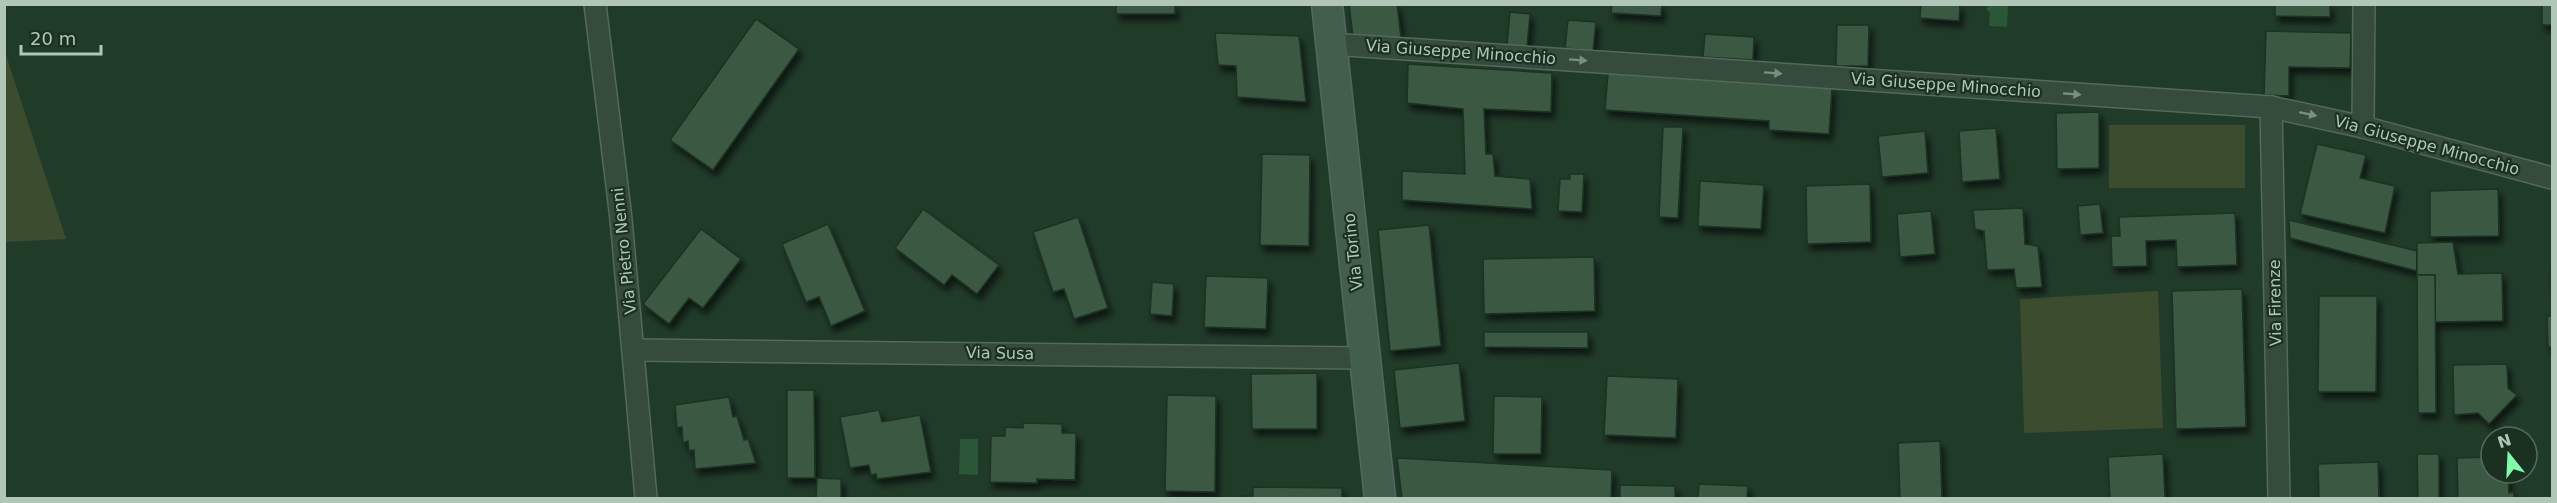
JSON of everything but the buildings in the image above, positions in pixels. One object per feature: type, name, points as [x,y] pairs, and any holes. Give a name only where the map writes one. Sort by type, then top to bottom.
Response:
[{"type":"street","name":"Via Pietro Nenni","points":[[595,4],[635,350],[646,498]]},
{"type":"street","name":"Via Torino","points":[[1327,4],[1380,498]]},
{"type":"street","points":[[2363,127],[2364,4]]},
{"type":"street","name":"Via Giuseppe Minocchio","points":[[1331,44],[2271,107],[2363,127],[2553,178]]},
{"type":"street","name":"Via Firenze","points":[[2271,107],[2279,498]]},
{"type":"street","name":"Via Susa","points":[[635,350],[1364,358]]},
{"type":"shaded area","points":[[1989,5],[2008,5],[2007,27],[1989,26],[1990,13],[1986,9]]},
{"type":"shaded area","points":[[5,52],[66,239],[5,242]]},
{"type":"shaded area","points":[[2109,125],[2245,125],[2245,188],[2109,188]]},
{"type":"shaded area","points":[[2158,291],[2163,428],[2024,433],[2020,299]]},
{"type":"shaded area","points":[[960,439],[978,439],[978,475],[959,474]]}]
